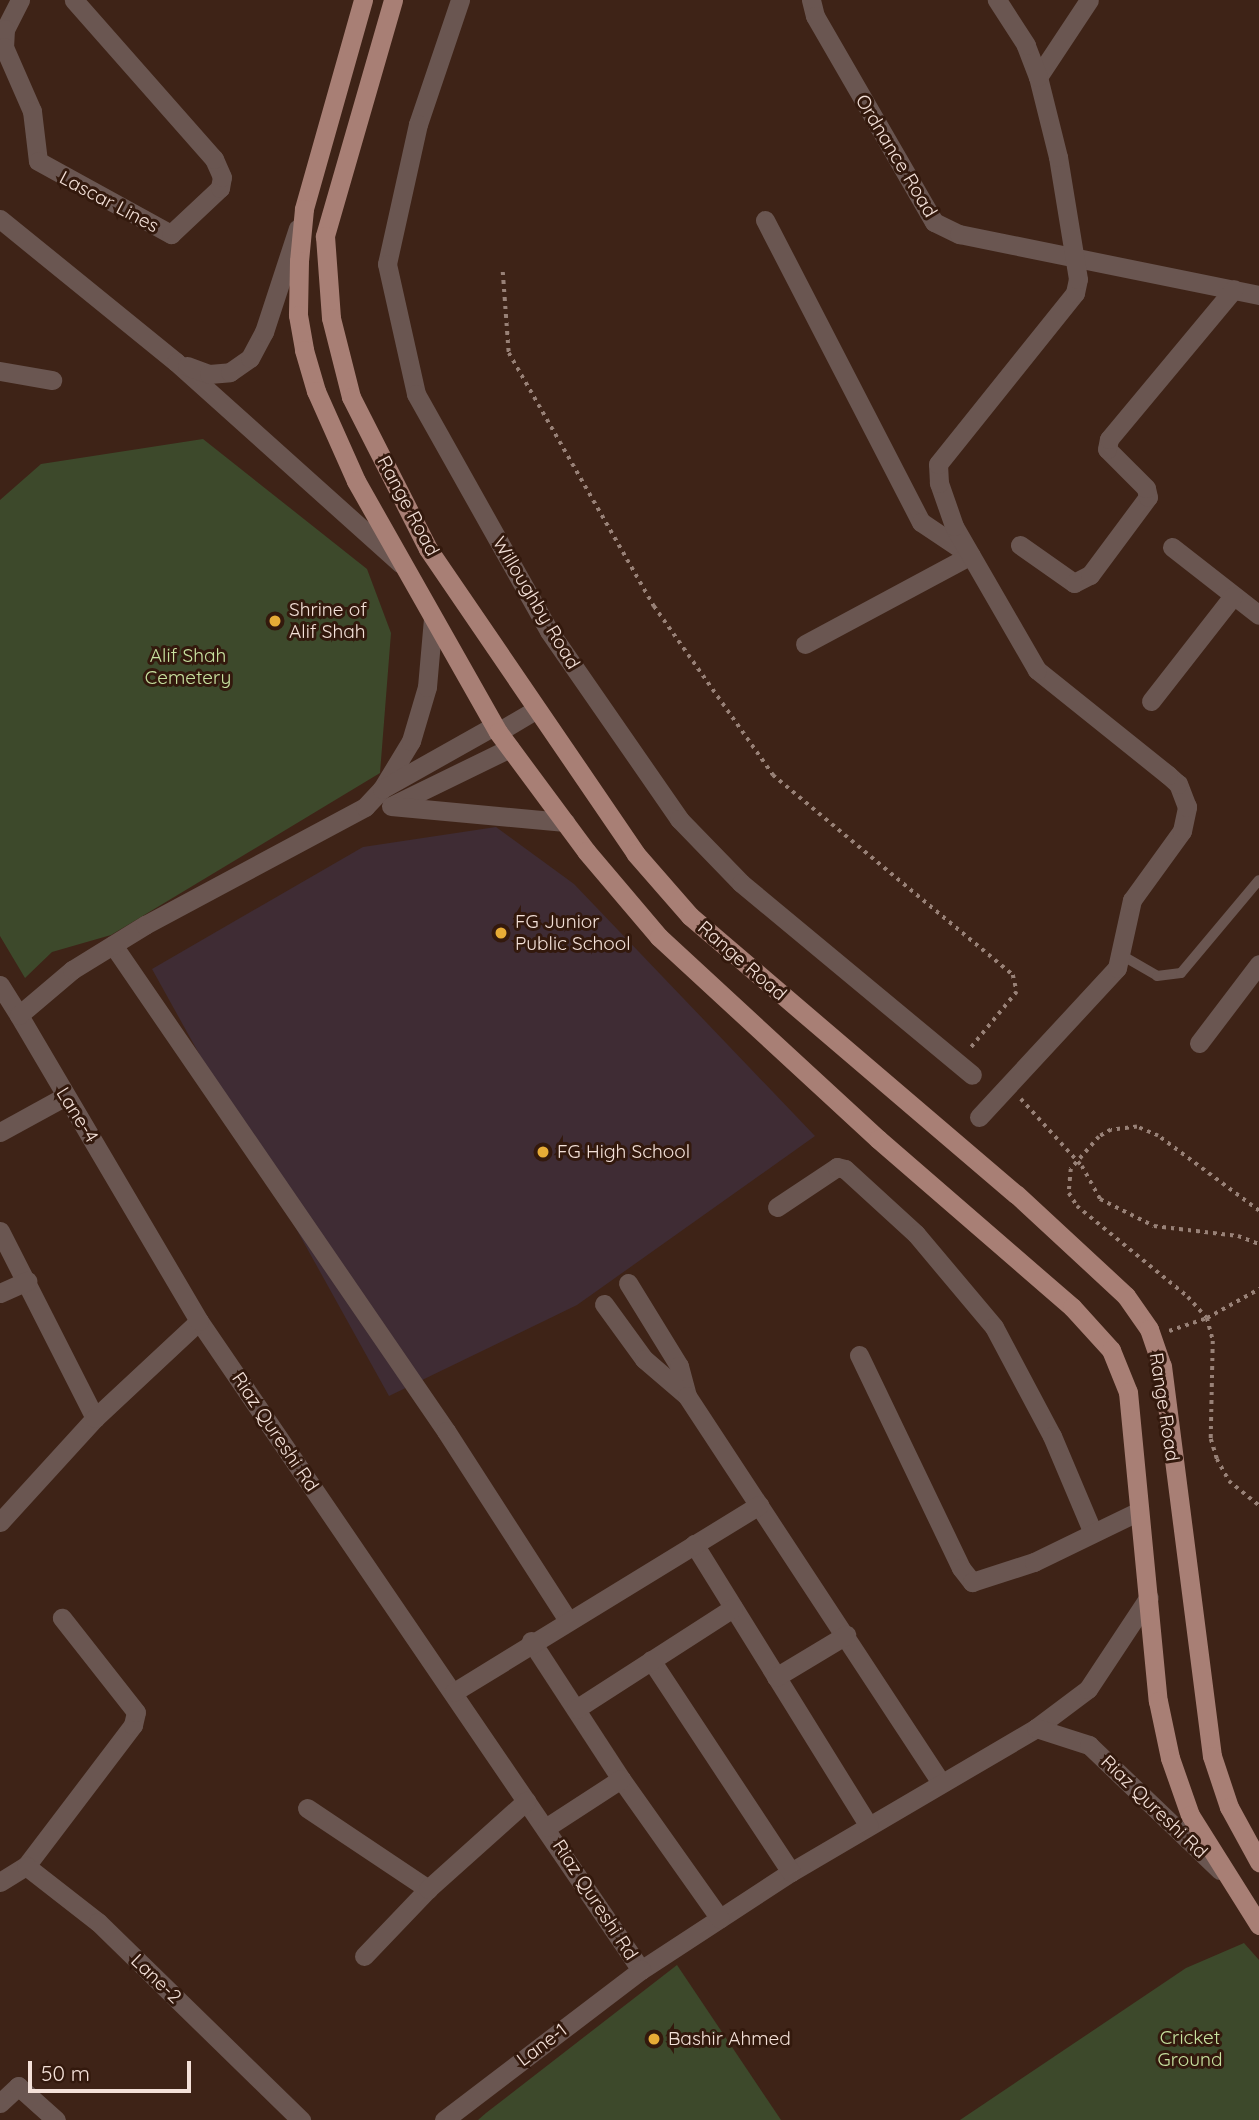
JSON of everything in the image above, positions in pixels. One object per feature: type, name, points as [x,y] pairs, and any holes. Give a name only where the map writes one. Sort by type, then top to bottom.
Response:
[{"type":"main road","points":[[363,0],[304,209],[298,315],[304,350],[316,391],[346,458],[401,564],[501,735],[565,822],[659,937],[878,1139],[1092,1325],[1111,1350],[1128,1392],[1136,1512],[1149,1597],[1158,1701],[1170,1758],[1190,1815],[1221,1871],[1259,1925]]},
{"type":"main road","name":"Range Road","points":[[393,0],[325,236],[325,275],[338,355],[351,397],[428,549],[535,710],[635,853],[690,916],[1016,1194],[1126,1296],[1152,1338],[1162,1366],[1212,1756],[1229,1807],[1259,1863]]},
{"type":"street","name":"Lascar Lines","points":[[20,0],[5,29],[4,47],[32,111],[38,160],[171,234],[220,188],[222,177],[199,141],[74,0]]},
{"type":"street","name":"Willoughby Road","points":[[460,0],[418,124],[387,264],[416,394],[549,631],[679,819],[741,883],[965,1069]]},
{"type":"street","name":"Ordnance Road","points":[[811,0],[822,28],[934,222],[959,234],[1259,295]]},
{"type":"street","points":[[979,1117],[1109,978],[1123,956],[1132,900],[1182,831],[1186,818],[1184,796],[1168,775],[1037,670],[971,555],[939,483],[938,464],[1075,293],[1078,279],[1058,157],[1038,77],[1026,45],[997,0]]},
{"type":"street","points":[[1038,77],[1089,0]]},
{"type":"street","points":[[176,362],[209,374],[230,372],[250,358],[264,332],[304,209]]},
{"type":"street","points":[[0,219],[176,362],[401,564]]},
{"type":"street","points":[[765,220],[922,523],[971,555]]},
{"type":"street","points":[[1020,545],[1074,583],[1090,575],[1148,497],[1140,480],[1107,449],[1109,439],[1234,289]]},
{"type":"street","points":[[0,371],[52,380]]},
{"type":"street","points":[[1172,547],[1259,615]]},
{"type":"street","points":[[805,644],[971,555]]},
{"type":"street","points":[[1151,701],[1233,596]]},
{"type":"street","points":[[386,798],[411,741],[427,687],[433,619]]},
{"type":"street","points":[[19,1015],[72,970],[113,945],[501,735],[535,710]]},
{"type":"street","points":[[386,798],[501,735]]},
{"type":"street","points":[[386,798],[565,822]]},
{"type":"street","points":[[113,945],[446,1431],[567,1619]]},
{"type":"street","points":[[1199,1043],[1259,964]]},
{"type":"street","name":"Lane-4","points":[[1,987],[198,1321]]},
{"type":"street","points":[[0,1132],[64,1097]]},
{"type":"street","points":[[778,1207],[837,1167],[845,1169],[916,1234],[994,1327],[1052,1436],[1093,1533]]},
{"type":"street","points":[[0,1231],[95,1418]]},
{"type":"street","points":[[0,1293],[27,1281]]},
{"type":"street","points":[[628,1283],[679,1366],[687,1396]]},
{"type":"street","points":[[604,1304],[644,1359],[687,1396],[941,1783]]},
{"type":"street","points":[[0,1522],[95,1418],[198,1321]]},
{"type":"street","name":"Riaz Qureshi Rd","points":[[198,1321],[526,1801],[547,1827],[641,1970],[867,1825],[1036,1728],[1089,1745],[1221,1871]]},
{"type":"street","points":[[859,1355],[972,1582],[1011,1571],[1136,1512]]},
{"type":"street","points":[[454,1692],[531,1641],[759,1505]]},
{"type":"street","points":[[694,1544],[867,1825]]},
{"type":"street","points":[[1036,1728],[1088,1689],[1149,1597]]},
{"type":"street","points":[[576,1709],[733,1608]]},
{"type":"street","points":[[0,1882],[26,1866],[133,1725],[136,1712],[62,1618]]},
{"type":"street","points":[[776,1678],[846,1635]]},
{"type":"street","points":[[531,1641],[621,1779],[720,1919]]},
{"type":"street","points":[[651,1660],[791,1872]]},
{"type":"street","points":[[547,1827],[621,1779]]},
{"type":"street","points":[[364,1956],[428,1889],[526,1801]]},
{"type":"street","points":[[307,1808],[428,1889]]},
{"type":"street","name":"Lane-2","points":[[26,1866],[99,1923],[301,2120]]},
{"type":"street","name":"Lane-1","points":[[444,2120],[641,1970]]},
{"type":"street","points":[[0,2104],[18,2086],[56,2120]]},
{"type":"lane","points":[[1123,956],[1157,976],[1181,973],[1259,880]]},
{"type":"path","points":[[503,272],[509,353],[654,606],[774,775],[1013,975],[1017,992],[965,1069]]},
{"type":"path","points":[[1007,1084],[1076,1158],[1100,1199],[1154,1226],[1259,1244]]},
{"type":"path","points":[[1259,1211],[1158,1136],[1138,1127],[1111,1130],[1076,1158],[1069,1183],[1077,1206],[1188,1297],[1207,1318],[1213,1341],[1212,1438],[1217,1459],[1228,1481],[1259,1505]]},
{"type":"path","points":[[1152,1338],[1207,1318],[1259,1289]]},
{"type":"shaded area","points":[[496,827],[574,884],[815,1136],[577,1305],[389,1396],[152,969],[363,847]]},
{"type":"green space","name":"Alif Shah Cemetery","points":[[203,439],[367,569],[391,633],[380,773],[111,935],[52,952],[25,978],[0,936],[0,500],[41,464]]},
{"type":"green space","name":"Cricket Ground","points":[[1244,1943],[1259,1960],[1259,2120],[960,2120],[1186,1968]]},
{"type":"green space","name":"Bashir Ahmed","points":[[677,1965],[781,2120],[478,2120],[486,2113]]},
{"type":"place","name":"Shrine of Alif Shah","points":[[275,621]]},
{"type":"place","name":"FG Junior Public School","points":[[501,933]]},
{"type":"place","name":"FG High School","points":[[543,1152]]},
{"type":"place","name":"Bashir Ahmed","points":[[654,2039]]}]
